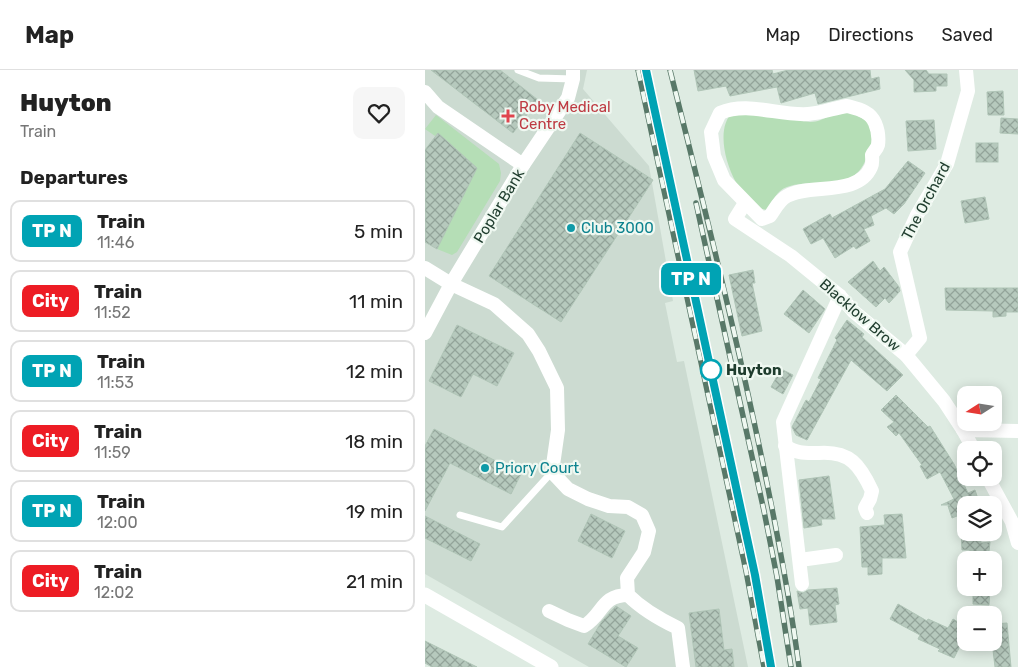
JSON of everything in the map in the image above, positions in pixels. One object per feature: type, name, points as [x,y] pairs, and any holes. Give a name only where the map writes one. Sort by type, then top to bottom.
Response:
[{"type":"main road","points":[[425,596],[551,667]]},
{"type":"street","name":"The Orchard","points":[[906,355],[921,338],[900,252],[917,215],[947,164],[968,91],[966,70]]},
{"type":"street","name":"Poplar Bank","points":[[425,334],[451,284],[523,166],[568,98],[573,75]]},
{"type":"street","points":[[425,92],[438,107],[523,166]]},
{"type":"street","points":[[847,106],[865,112],[872,117],[879,130],[877,147],[872,154],[873,165],[867,175],[859,180],[833,188],[789,195],[781,200],[770,216],[762,219],[745,202],[724,180],[714,156],[711,132],[719,113],[731,108],[743,107],[807,114],[847,106]]},
{"type":"street","name":"Blacklow Brow","points":[[745,202],[735,219],[791,256],[840,296],[853,311],[906,355],[944,401],[957,421]]},
{"type":"street","points":[[425,268],[451,284],[494,304],[528,334],[539,351],[557,388],[558,430],[552,472],[568,489],[588,499],[609,506],[628,507],[642,515],[649,531],[644,552],[627,578],[628,595],[638,606],[653,616],[678,628],[683,667]]},
{"type":"street","points":[[802,584],[783,422],[840,296]]},
{"type":"street","points":[[1003,431],[1018,431]]},
{"type":"street","points":[[785,446],[797,453],[833,452],[847,456],[864,475],[872,491],[865,508],[867,514]]},
{"type":"street","points":[[992,486],[1012,522],[1018,543]]},
{"type":"street","points":[[800,560],[836,556]]},
{"type":"street","points":[[549,611],[584,626],[593,621],[611,598],[618,595],[628,595]]},
{"type":"lane","points":[[518,70],[539,78],[573,75]]},
{"type":"lane","points":[[460,514],[502,527],[552,472]]},
{"type":"shaded area","points":[[425,70],[587,70],[583,89],[649,166],[673,301],[665,303],[677,362],[684,361],[748,667],[589,667],[425,574]]},
{"type":"green space","points":[[733,112],[810,122],[836,114],[850,113],[868,122],[872,137],[871,144],[860,170],[852,177],[831,183],[798,184],[787,187],[778,193],[767,210],[756,206],[746,196],[736,183],[729,168],[724,136],[726,122]]},
{"type":"green space","points":[[436,115],[499,164],[501,173],[500,181],[457,252],[452,255],[437,249],[477,168],[438,133],[435,136],[425,129]]},
{"type":"building","name":"Roby Medical Centre","points":[[431,70],[500,70],[538,100],[513,133]]},
{"type":"building","points":[[694,70],[772,70],[773,74],[788,70],[870,70],[871,79],[879,77],[880,89],[818,104],[815,93],[781,103],[777,87],[730,96],[726,86],[698,91]]},
{"type":"building","points":[[905,70],[926,70],[929,74],[947,74],[947,86],[936,86],[936,91],[914,92],[914,80]]},
{"type":"building","points":[[1003,91],[1004,115],[988,115],[987,92]]},
{"type":"building","points":[[1001,118],[1018,119],[1018,134],[1000,133]]},
{"type":"building","points":[[934,120],[936,149],[908,151],[906,121]]},
{"type":"building","points":[[438,133],[477,168],[437,249],[425,242],[425,150]]},
{"type":"building","name":"Club 3000","points":[[580,133],[653,180],[561,322],[489,276]]},
{"type":"building","points":[[976,143],[998,143],[998,162],[976,162]]},
{"type":"building","points":[[908,161],[925,173],[904,204],[894,214],[886,208],[871,216],[874,225],[864,229],[870,241],[856,249],[854,246],[835,258],[823,238],[811,244],[803,229],[830,214],[832,218],[885,189]]},
{"type":"building","points":[[985,197],[989,219],[965,223],[961,201]]},
{"type":"building","points":[[873,261],[880,271],[884,267],[900,291],[889,303],[885,298],[876,307],[848,282]]},
{"type":"building","points":[[753,270],[755,283],[752,283],[762,331],[742,336],[729,275]]},
{"type":"building","points":[[945,288],[1018,288],[1018,312],[1006,312],[1006,316],[993,317],[993,311],[946,310]]},
{"type":"building","points":[[803,290],[825,309],[809,333],[784,314]]},
{"type":"building","points":[[847,320],[864,334],[862,337],[903,375],[887,391],[851,360],[807,440],[796,435],[792,427],[806,400],[809,402],[821,379],[818,378],[837,340],[835,338]]},
{"type":"building","points":[[457,325],[514,353],[497,386],[473,374],[461,397],[429,381]]},
{"type":"building","points":[[781,369],[793,375],[783,394],[771,387]]},
{"type":"building","points":[[896,395],[928,427],[930,426],[957,470],[957,486],[965,486],[968,493],[975,490],[977,496],[957,496],[957,516],[952,518],[948,506],[950,505],[941,505],[954,499],[940,472],[927,479],[920,466],[922,465],[899,433],[896,436],[887,427],[894,422],[881,410]]},
{"type":"building","name":"Priory Court","points":[[434,429],[521,474],[511,494],[450,463],[425,511],[425,446]]},
{"type":"building","points":[[829,476],[835,519],[821,519],[822,525],[804,528],[799,480]]},
{"type":"building","points":[[591,514],[625,531],[612,558],[578,541]]},
{"type":"building","points":[[902,514],[906,558],[882,558],[882,574],[868,575],[868,567],[862,567],[860,527],[885,525],[884,515]]},
{"type":"building","points":[[425,516],[480,544],[471,561],[425,538]]},
{"type":"building","points":[[962,541],[990,542],[989,551],[962,550]]},
{"type":"building","points":[[837,588],[839,604],[835,605],[837,622],[810,625],[808,608],[800,609],[797,591],[803,593],[808,590]]},
{"type":"building","points":[[973,596],[990,596],[989,605],[973,604]]},
{"type":"building","points":[[898,604],[927,621],[928,619],[948,628],[953,619],[957,621],[958,651],[954,658],[918,639],[920,635],[890,619]]},
{"type":"building","points":[[616,606],[631,616],[618,636],[638,648],[626,667],[588,644],[602,621]]},
{"type":"building","points":[[719,609],[724,650],[732,649],[734,667],[696,667],[689,613]]},
{"type":"building","points":[[1002,623],[1007,623],[1011,667],[995,667],[993,651],[1002,651]]},
{"type":"building","points":[[425,641],[477,667],[432,667],[425,663]]},
{"type":"railway","points":[[638,70],[746,571],[764,667]]},
{"type":"railway","points":[[646,70],[692,283]]},
{"type":"railway","points":[[670,70],[753,417],[779,542],[799,667]]},
{"type":"railway","points":[[696,203],[764,511],[777,577],[791,667]]},
{"type":"railway","points":[[751,559],[758,593]]},
{"type":"train","points":[[646,70],[755,575],[771,667]]},
{"type":"place","name":"Roby Medical Centre","points":[[508,116]]},
{"type":"place","name":"Club 3000","points":[[571,228]]},
{"type":"place","name":"Huyton","points":[[711,370]]},
{"type":"place","name":"Priory Court","points":[[485,468]]}]
